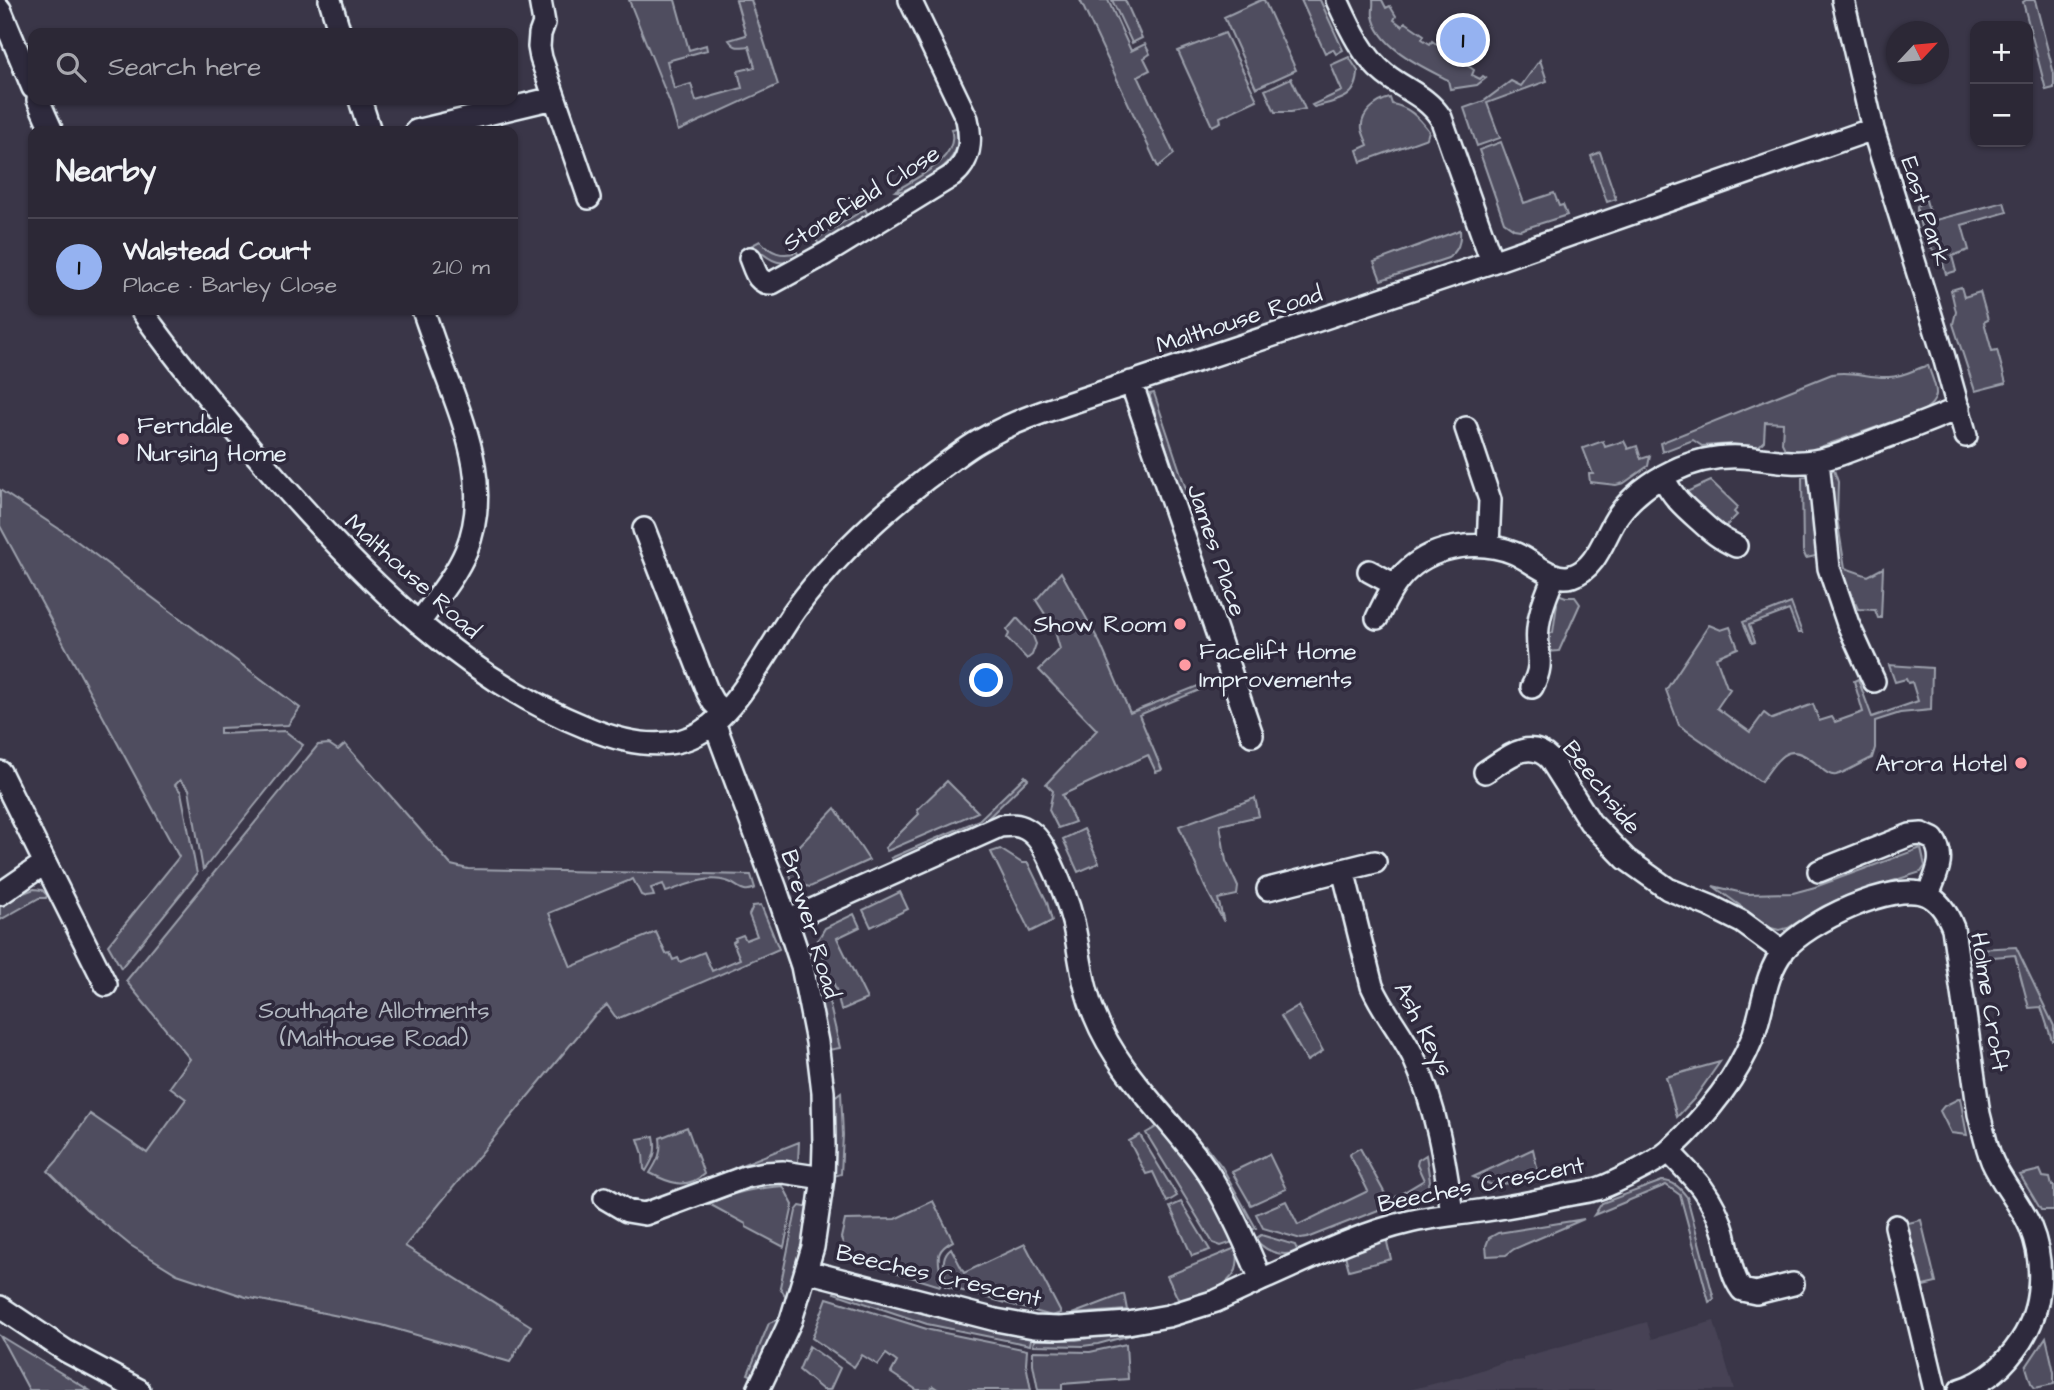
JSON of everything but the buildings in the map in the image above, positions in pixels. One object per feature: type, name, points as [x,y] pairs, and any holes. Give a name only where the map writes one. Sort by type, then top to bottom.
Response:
[{"type":"street","points":[[330,0],[338,28]]},
{"type":"street","points":[[540,0],[544,23],[539,47],[589,198]]},
{"type":"street","name":"Stonefield Close","points":[[750,258],[759,279],[766,284],[772,283],[825,254],[952,176],[965,162],[970,140],[967,119],[911,0]]},
{"type":"street","points":[[1337,0],[1357,39],[1375,64],[1385,74],[1424,98],[1441,118],[1492,261]]},
{"type":"street","name":"East Park","points":[[1843,0],[1873,129],[1966,436]]},
{"type":"street","points":[[0,9],[28,76]]},
{"type":"street","points":[[437,126],[554,98]]},
{"type":"street","points":[[40,105],[50,126]]},
{"type":"street","points":[[362,105],[368,126]]},
{"type":"street","name":"Malthouse Road","points":[[145,315],[226,421],[298,503],[359,567],[452,651],[489,677],[543,708],[596,732],[636,742],[669,743],[700,733],[719,717],[747,684],[818,579],[846,548],[904,496],[954,457],[1006,426],[1060,405],[1492,261],[1873,129]]},
{"type":"street","points":[[419,623],[465,553],[473,530],[478,485],[466,427],[425,315]]},
{"type":"street","name":"James Place","points":[[1132,382],[1252,735]]},
{"type":"street","points":[[1377,618],[1395,585],[1408,569],[1433,554],[1462,546],[1488,546],[1513,552],[1555,575],[1572,576],[1587,567],[1632,498],[1663,477],[1712,458],[1739,457],[1788,463],[1818,461],[1959,408]]},
{"type":"street","points":[[1466,428],[1490,499],[1488,546]]},
{"type":"street","points":[[1818,461],[1829,568],[1848,624],[1874,681]]},
{"type":"street","points":[[1663,477],[1674,498],[1684,508],[1717,537],[1735,546]]},
{"type":"street","points":[[644,528],[719,717]]},
{"type":"street","points":[[1368,571],[1395,585]]},
{"type":"street","points":[[1532,687],[1540,665],[1537,629],[1542,606],[1555,575]]},
{"type":"street","name":"Brewer Road","points":[[719,717],[802,966],[817,1042],[824,1117],[823,1178],[817,1225],[806,1271],[782,1342],[758,1390]]},
{"type":"street","name":"Beechside","points":[[1485,772],[1524,749],[1543,752],[1590,822],[1626,859],[1668,889],[1742,922],[1783,952]]},
{"type":"street","points":[[0,772],[106,985]]},
{"type":"street","points":[[787,921],[1000,826],[1017,825],[1033,833],[1047,854],[1063,890],[1073,922],[1087,993],[1105,1039],[1118,1060],[1206,1170],[1245,1240],[1261,1280]]},
{"type":"street","points":[[1793,1284],[1756,1293],[1742,1290],[1734,1274],[1724,1230],[1714,1206],[1700,1183],[1669,1152],[1727,1088],[1736,1073],[1752,1039],[1764,991],[1783,952],[1808,928],[1860,904],[1907,892],[1928,895],[1938,870],[1940,851],[1933,839],[1922,834],[1910,835],[1819,871]]},
{"type":"street","points":[[1268,889],[1375,862]]},
{"type":"street","points":[[0,894],[46,863]]},
{"type":"street","name":"Ash Keys","points":[[1343,870],[1373,986],[1386,1013],[1411,1052],[1428,1092],[1445,1167],[1452,1214]]},
{"type":"street","name":"Holme Croft","points":[[1928,895],[1943,909],[1952,928],[1984,1137],[1992,1160],[2030,1227],[2039,1260],[2038,1297],[2026,1333],[2007,1361],[1994,1373],[1977,1384],[1960,1390]]},
{"type":"street","name":"Beeches Crescent","points":[[806,1271],[996,1320],[1034,1327],[1128,1323],[1168,1316],[1216,1301],[1368,1234],[1409,1222],[1598,1189],[1646,1167],[1669,1152]]},
{"type":"street","points":[[605,1198],[627,1211],[645,1214],[745,1177],[765,1173],[791,1173],[823,1178]]},
{"type":"street","points":[[1896,1226],[1935,1390]]},
{"type":"street","points":[[0,1307],[66,1351],[139,1390]]},
{"type":"shaded area","points":[[1714,1321],[1734,1390],[1409,1390],[1464,1376],[1504,1362],[1523,1360],[1523,1357],[1647,1322],[1652,1339]]},
{"type":"green space","points":[[629,0],[675,0],[689,50],[706,45],[707,50],[667,61],[674,89],[691,84],[696,101],[742,88],[738,71],[755,67],[749,46],[735,46],[729,40],[746,35],[736,0],[751,0],[778,85],[678,131],[670,103]]},
{"type":"green space","points":[[1080,0],[1108,0],[1131,51],[1145,44],[1150,54],[1144,58],[1150,70],[1138,76],[1174,154],[1158,167]]},
{"type":"green space","points":[[1112,0],[1125,0],[1142,38],[1132,43]]},
{"type":"green space","points":[[1264,0],[1296,70],[1256,88],[1224,17]]},
{"type":"green space","points":[[1301,0],[1320,0],[1343,50],[1336,54],[1333,49],[1325,53]]},
{"type":"green space","points":[[1373,0],[1382,0],[1386,8],[1390,6],[1396,16],[1394,20],[1402,26],[1405,22],[1424,35],[1422,39],[1430,44],[1432,41],[1445,50],[1443,54],[1450,59],[1453,55],[1474,70],[1472,75],[1480,79],[1483,76],[1486,78],[1477,85],[1450,89],[1448,80],[1403,55],[1384,38],[1373,16]]},
{"type":"green space","points":[[2035,0],[2054,74],[2054,88],[2046,90],[2033,40],[2033,21],[2028,21],[2023,2]]},
{"type":"green space","points":[[1225,33],[1257,100],[1220,117],[1221,122],[1212,126],[1178,51]]},
{"type":"green space","points":[[1349,57],[1358,71],[1357,81],[1350,94],[1338,101],[1314,107],[1312,105],[1342,91],[1331,65]]},
{"type":"green space","points":[[1540,60],[1547,81],[1487,103],[1500,138],[1477,146],[1464,108],[1484,101],[1511,81],[1521,86]]},
{"type":"green space","points":[[1291,78],[1305,109],[1275,112],[1265,90]]},
{"type":"green space","points":[[1390,98],[1392,104],[1408,110],[1421,121],[1429,131],[1427,138],[1361,162],[1357,150],[1368,145],[1362,129],[1364,118],[1375,105]]},
{"type":"green space","points":[[958,128],[957,147],[948,163],[909,188],[895,191],[924,174],[943,158],[952,140],[951,129]]},
{"type":"green space","points":[[1501,142],[1524,203],[1554,193],[1559,206],[1563,205],[1567,215],[1520,230],[1504,222],[1479,150]]},
{"type":"green space","points":[[1600,152],[1616,199],[1607,202],[1591,156]]},
{"type":"green space","points":[[1926,200],[1932,221],[2004,202],[2007,212],[1962,225],[1969,250],[1952,256],[1956,271],[1946,274],[1941,256],[1925,244],[1917,206]]},
{"type":"green space","points":[[865,209],[868,215],[819,245],[816,239]]},
{"type":"green space","points":[[1460,230],[1458,246],[1448,258],[1381,280],[1374,262]]},
{"type":"green space","points":[[760,241],[777,253],[797,252],[800,258],[782,263],[772,260],[757,249],[746,255],[739,252]]},
{"type":"green space","points":[[1961,287],[1964,297],[1980,292],[1988,320],[1984,322],[1992,351],[1997,350],[2006,383],[1975,391],[1953,324],[1956,312],[1951,290]]},
{"type":"green space","points":[[1928,365],[1936,391],[1930,406],[1923,411],[1808,451],[1787,453],[1782,443],[1783,423],[1765,422],[1764,441],[1758,447],[1733,444],[1702,446],[1693,440],[1662,452],[1660,443],[1832,374],[1894,377]]},
{"type":"green space","points":[[1154,393],[1194,513],[1188,515],[1150,397],[1150,394]]},
{"type":"green space","points":[[1603,441],[1605,447],[1624,441],[1628,449],[1637,446],[1641,459],[1650,456],[1648,466],[1624,483],[1616,485],[1590,482],[1589,474],[1593,474],[1583,448]]},
{"type":"green space","points":[[1834,470],[1838,482],[1837,518],[1845,568],[1868,576],[1883,568],[1881,618],[1878,618],[1875,610],[1858,609],[1838,567],[1827,472]]},
{"type":"green space","points":[[1811,476],[1818,551],[1816,556],[1806,558],[1803,551],[1802,477]]},
{"type":"green space","points":[[1711,481],[1738,507],[1734,512],[1737,515],[1725,527],[1720,527],[1684,493]]},
{"type":"green space","points":[[0,490],[70,536],[300,708],[288,725],[220,728],[220,734],[285,731],[303,745],[203,870],[189,789],[180,780],[175,785],[181,792],[197,874],[121,968],[108,945],[179,857],[0,526]]},
{"type":"green space","points":[[1061,572],[1100,643],[1130,713],[1218,678],[1219,682],[1139,715],[1162,770],[1156,772],[1148,755],[1062,795],[1075,822],[1058,828],[1049,810],[1053,791],[1046,784],[1097,730],[1039,670],[1060,649],[1054,628],[1036,600]]},
{"type":"green space","points":[[1555,593],[1575,597],[1580,604],[1559,651],[1547,652],[1544,637],[1553,632],[1557,604],[1552,600]]},
{"type":"green space","points":[[1791,603],[1802,633],[1798,633],[1789,610],[1749,625],[1755,642],[1752,643],[1743,622]]},
{"type":"green space","points":[[1017,618],[1032,634],[1036,644],[1032,655],[1027,659],[1007,638],[1007,630]]},
{"type":"green space","points":[[1709,625],[1721,630],[1730,627],[1738,648],[1716,657],[1730,689],[1717,708],[1750,732],[1764,713],[1772,719],[1813,704],[1819,721],[1832,717],[1835,722],[1863,712],[1854,681],[1858,679],[1872,717],[1918,701],[1912,682],[1908,683],[1906,679],[1895,682],[1889,665],[1932,668],[1931,710],[1900,713],[1875,721],[1875,748],[1872,758],[1844,772],[1830,774],[1810,759],[1793,752],[1781,757],[1761,782],[1679,725],[1666,690]]},
{"type":"green space","name":"Southgate Allotments (Malthouse Road)","points":[[329,744],[338,750],[345,744],[451,865],[468,869],[751,875],[755,888],[751,890],[743,890],[730,882],[711,879],[666,892],[663,884],[651,888],[654,896],[646,897],[641,895],[633,879],[549,913],[571,967],[656,932],[666,954],[670,953],[673,960],[678,958],[680,962],[704,952],[712,971],[740,959],[733,942],[735,938],[743,935],[746,940],[757,936],[749,915],[753,906],[761,905],[779,949],[617,1019],[607,1005],[594,1016],[405,1246],[531,1326],[510,1362],[382,1325],[246,1297],[177,1274],[130,1245],[86,1209],[48,1171],[90,1114],[147,1153],[186,1099],[170,1087],[190,1059],[126,981],[318,745]]},
{"type":"green space","points":[[1025,776],[1028,779],[983,823],[894,862],[891,858],[979,820]]},
{"type":"green space","points":[[947,781],[978,812],[887,851],[885,848],[919,814],[917,810]]},
{"type":"green space","points":[[1255,798],[1259,816],[1220,825],[1226,861],[1238,887],[1237,895],[1218,899],[1224,922],[1205,887],[1179,826]]},
{"type":"green space","points":[[835,808],[869,860],[810,887],[793,883],[785,861]]},
{"type":"green space","points":[[1084,829],[1099,863],[1078,872],[1063,839]]},
{"type":"green space","points":[[1921,848],[1925,866],[1921,872],[1849,895],[1822,907],[1788,928],[1779,930],[1771,928],[1713,886],[1747,894],[1793,893]]},
{"type":"green space","points":[[1000,849],[1022,863],[1028,863],[1047,902],[1052,921],[1030,932],[991,852]]},
{"type":"green space","points":[[34,889],[42,890],[47,895],[46,898],[39,898],[0,920],[0,907]]},
{"type":"green space","points":[[900,892],[908,909],[871,927],[863,910]]},
{"type":"green space","points":[[854,914],[860,927],[837,938],[867,999],[841,1010],[837,992],[817,941],[825,928]]},
{"type":"green space","points":[[1976,946],[1978,949],[2016,947],[2054,1026],[2054,1040],[2041,1007],[2029,1008],[2015,955],[1982,958],[1975,955],[1973,949]]},
{"type":"green space","points":[[811,949],[827,993],[840,1048],[828,1050],[808,952]]},
{"type":"green space","points":[[1298,1006],[1323,1051],[1307,1061],[1281,1016]]},
{"type":"green space","points":[[1720,1062],[1694,1099],[1677,1117],[1666,1077]]},
{"type":"green space","points":[[841,1092],[841,1174],[831,1177],[833,1098]]},
{"type":"green space","points":[[1960,1098],[1967,1135],[1951,1133],[1940,1111]]},
{"type":"green space","points":[[1160,1125],[1204,1180],[1236,1241],[1221,1246],[1213,1243],[1146,1133]]},
{"type":"green space","points":[[687,1127],[704,1174],[691,1182],[678,1183],[650,1173],[659,1156],[660,1138]]},
{"type":"green space","points":[[1140,1135],[1177,1196],[1167,1202],[1153,1172],[1146,1174],[1129,1141]]},
{"type":"green space","points":[[654,1136],[654,1154],[646,1171],[638,1139]]},
{"type":"green space","points":[[799,1142],[798,1162],[760,1163],[734,1168]]},
{"type":"green space","points":[[1205,1145],[1222,1167],[1256,1228],[1250,1231],[1201,1148]]},
{"type":"green space","points":[[1360,1148],[1389,1201],[1424,1180],[1417,1165],[1418,1160],[1426,1155],[1430,1181],[1426,1191],[1415,1198],[1307,1238],[1301,1239],[1263,1228],[1256,1214],[1286,1201],[1298,1225],[1368,1191],[1350,1155]]},
{"type":"green space","points":[[1533,1149],[1540,1180],[1492,1185],[1473,1177]]},
{"type":"green space","points":[[1269,1154],[1286,1189],[1251,1205],[1232,1172]]},
{"type":"green space","points":[[2040,1170],[2043,1177],[2050,1178],[2054,1186],[2054,1210],[2041,1210],[2020,1175]]},
{"type":"green space","points":[[1662,1181],[1670,1182],[1687,1197],[1714,1299],[1709,1302],[1680,1195],[1666,1185],[1594,1215],[1602,1203]]},
{"type":"green space","points":[[783,1186],[793,1205],[784,1247],[709,1204],[745,1191]]},
{"type":"green space","points":[[933,1201],[953,1241],[945,1246],[939,1255],[940,1286],[853,1259],[847,1253],[841,1238],[845,1220],[895,1219]]},
{"type":"green space","points":[[1181,1202],[1210,1250],[1192,1256],[1170,1207]]},
{"type":"green space","points":[[800,1206],[810,1208],[801,1254],[787,1299],[780,1287],[796,1211]]},
{"type":"green space","points":[[1584,1219],[1506,1255],[1487,1256],[1489,1238],[1498,1233]]},
{"type":"green space","points":[[1921,1220],[1936,1283],[1919,1287],[1904,1224]]},
{"type":"green space","points":[[1261,1235],[1295,1245],[1298,1252],[1280,1254],[1269,1251],[1255,1239]]},
{"type":"green space","points":[[1386,1238],[1391,1259],[1349,1270],[1345,1255]]},
{"type":"green space","points":[[1025,1244],[1061,1313],[1052,1316],[945,1286],[944,1261],[951,1248],[964,1273]]},
{"type":"green space","points":[[1238,1247],[1236,1270],[1226,1283],[1211,1291],[1179,1301],[1167,1276]]},
{"type":"green space","points":[[836,1289],[928,1315],[1031,1339],[1030,1345],[927,1324],[834,1293]]},
{"type":"green space","points":[[1124,1294],[1127,1310],[1072,1314]]},
{"type":"green space","points":[[827,1298],[930,1330],[1027,1350],[1026,1364],[1031,1390],[939,1390],[933,1386],[930,1390],[917,1390],[891,1373],[897,1362],[886,1354],[878,1365],[862,1355],[854,1367],[812,1338]]},
{"type":"green space","points":[[781,1320],[755,1377],[748,1374],[769,1323]]},
{"type":"green space","points":[[1164,1326],[1098,1344],[1033,1345],[1034,1340],[1076,1340]]},
{"type":"green space","points":[[0,1336],[89,1390],[29,1390]]},
{"type":"green space","points":[[2046,1337],[2054,1384],[2035,1388],[2026,1367]]},
{"type":"green space","points":[[1126,1344],[1128,1379],[1062,1384],[1062,1390],[1038,1390],[1033,1351],[1090,1352]]},
{"type":"green space","points":[[809,1346],[840,1368],[830,1390],[823,1390],[799,1370]]},
{"type":"place","name":"Walstead Court","points":[[1463,40]]},
{"type":"place","name":"Ferndale Nursing Home","points":[[123,439]]},
{"type":"place","name":"Show Room","points":[[1180,624]]},
{"type":"place","name":"Facelift Home Improvements","points":[[1185,665]]},
{"type":"place","name":"Arora Hotel","points":[[2021,763]]}]
